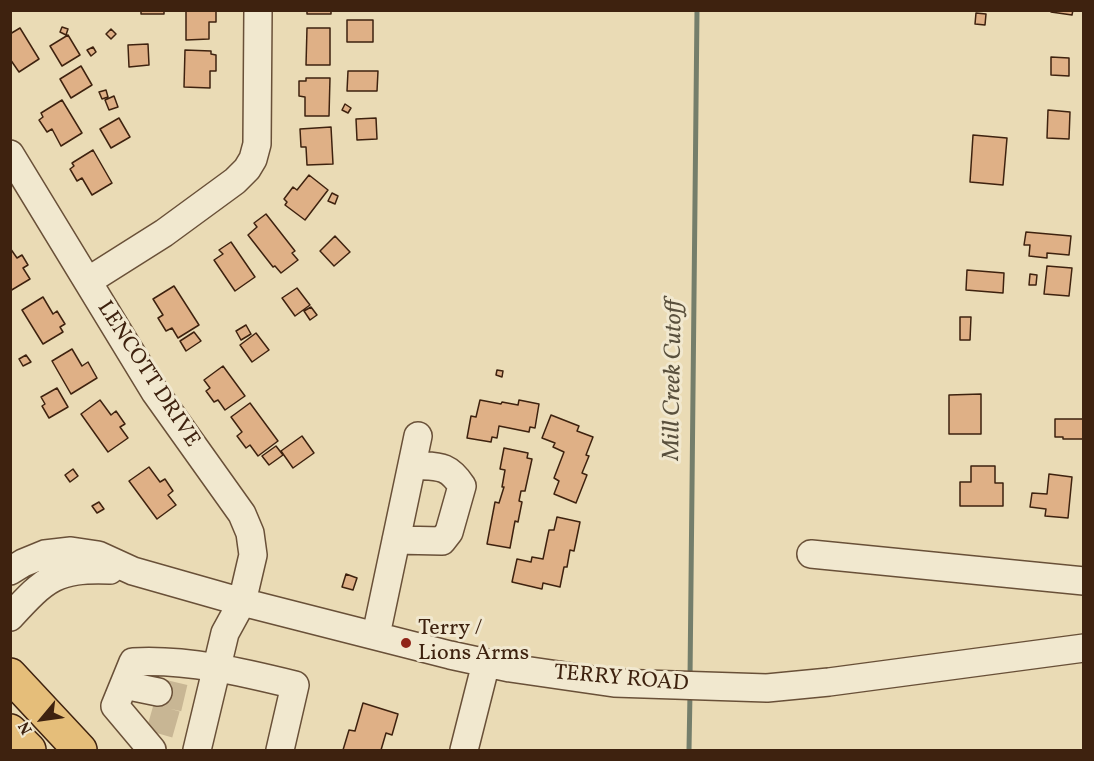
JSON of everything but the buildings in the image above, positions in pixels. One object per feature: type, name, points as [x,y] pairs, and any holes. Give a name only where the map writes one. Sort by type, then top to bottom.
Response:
[{"type":"highway","points":[[15,683],[80,750]]},
{"type":"highway","points":[[10,731],[29,750]]},
{"type":"street","points":[[88,282],[164,233],[235,181],[247,169],[253,159],[257,144],[258,10]]},
{"type":"street","name":"LENCOTT DRIVE","points":[[10,154],[155,392],[242,514],[250,533],[253,550],[242,602],[225,633],[215,667],[199,702],[195,736]]},
{"type":"street","points":[[376,635],[418,436]]},
{"type":"street","points":[[396,540],[442,541],[449,532],[462,486],[455,475],[445,468],[412,465]]},
{"type":"street","name":"TERRY ROAD","points":[[10,571],[45,554],[71,551],[98,555],[133,571],[242,602],[486,663],[614,682],[689,687],[766,688],[829,682],[1083,648]]},
{"type":"street","points":[[811,554],[1083,581]]},
{"type":"street","name":"TERRY ROAD","points":[[10,617],[45,581],[57,575],[71,571],[133,571]]},
{"type":"street","points":[[120,695],[133,662],[156,660],[215,667],[295,685],[280,750]]},
{"type":"street","points":[[464,750],[486,663]]},
{"type":"street","points":[[120,695],[154,704]]},
{"type":"street","points":[[120,695],[152,750]]},
{"type":"waterway","name":"Mill Creek Cutoff","points":[[690,678],[697,10]]},
{"type":"waterway","name":"Mill Creek Cutoff","points":[[689,750],[690,693]]},
{"type":"tunnel","points":[[158,692],[192,700]]},
{"type":"tunnel","points":[[150,717],[185,727]]},
{"type":"place","name":"Terry / Lions Arms","points":[[406,643]]}]
